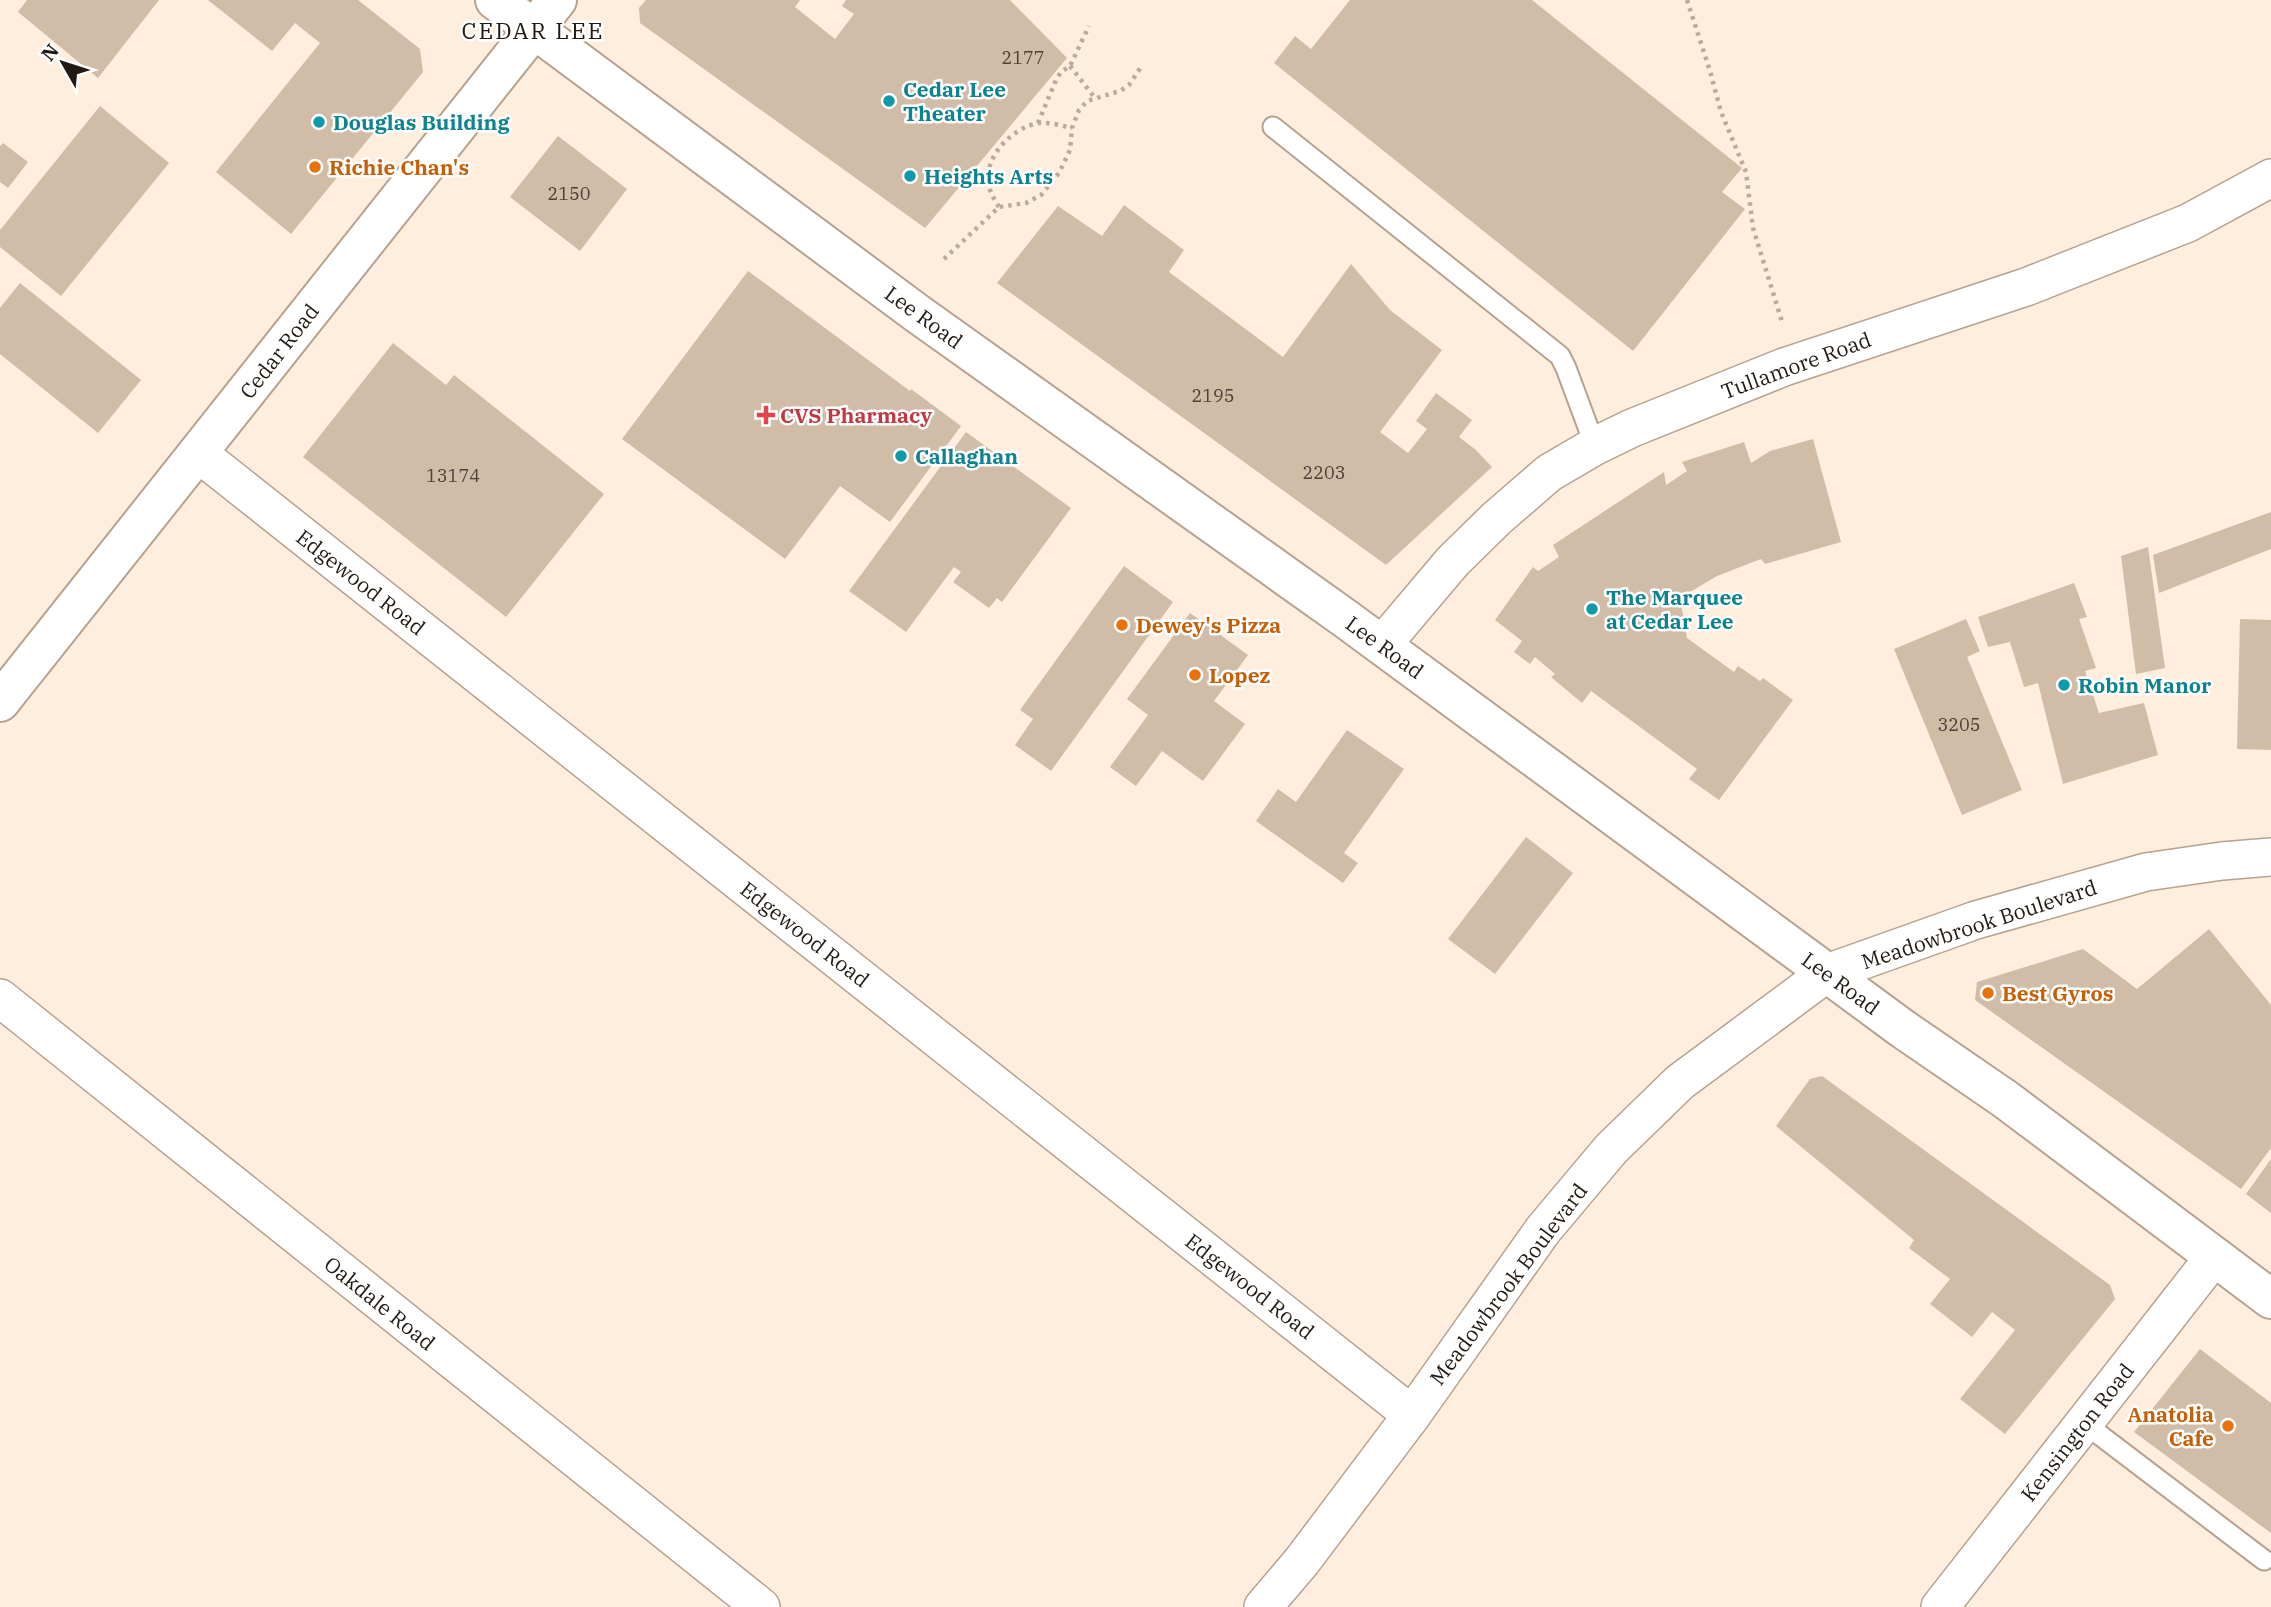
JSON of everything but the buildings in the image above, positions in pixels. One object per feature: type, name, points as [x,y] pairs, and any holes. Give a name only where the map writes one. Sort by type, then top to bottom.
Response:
[{"type":"main road","name":"Lee Road","points":[[495,0],[918,314],[1382,645],[1827,973],[2005,1099],[2271,1299]]},
{"type":"main road","name":"Cedar Road","points":[[0,702],[557,0]]},
{"type":"street","name":"Tullamore Road","points":[[1382,645],[1453,561],[1497,517],[1549,473],[1595,446],[1632,428],[1784,367],[2025,287],[2188,223],[2271,178]]},
{"type":"street","name":"Edgewood Road","points":[[198,453],[1412,1415]]},
{"type":"street","name":"Meadowbrook Boulevard","points":[[1263,1607],[1302,1561],[1412,1415],[1543,1230],[1611,1149],[1681,1082],[1827,973],[1976,920],[2146,872],[2271,857]]},
{"type":"street","name":"Oakdale Road","points":[[0,998],[761,1607]]},
{"type":"street","name":"Kensington Road","points":[[1940,1607],[2214,1257]]},
{"type":"lane","points":[[1273,127],[1560,356],[1595,446]]},
{"type":"lane","points":[[2084,1423],[2264,1560]]},
{"type":"path","points":[[1687,0],[1721,112],[1746,172],[1753,228],[1783,325]]},
{"type":"path","points":[[1038,123],[1056,80],[1061,72],[1070,66],[1089,26]]},
{"type":"path","points":[[1070,66],[1095,98]]},
{"type":"path","points":[[944,259],[999,207],[1026,203],[1041,195],[1059,173],[1070,150],[1072,128],[1079,110],[1087,101],[1120,91],[1129,85],[1142,67]]},
{"type":"path","points":[[999,207],[988,180],[990,163],[1003,143],[1018,132],[1038,123],[1072,128]]},
{"type":"place","name":"Cedar Lee Theater","points":[[889,101]]},
{"type":"place","name":"Douglas Building","points":[[319,122]]},
{"type":"place","name":"Richie Chan's","points":[[315,167]]},
{"type":"place","name":"Heights Arts","points":[[910,176]]},
{"type":"place","name":"CVS Pharmacy","points":[[766,415]]},
{"type":"place","name":"Callaghan","points":[[901,456]]},
{"type":"place","name":"The Marquee at Cedar Lee","points":[[1592,609]]},
{"type":"place","name":"Dewey's Pizza","points":[[1122,625]]},
{"type":"place","name":"Lopez","points":[[1195,675]]},
{"type":"place","name":"Robin Manor","points":[[2064,685]]},
{"type":"place","name":"Best Gyros","points":[[1988,993]]},
{"type":"place","name":"Anatolia Cafe","points":[[2228,1426]]},
{"type":"district","name":"CEDAR LEE","points":[[533,30]]}]
